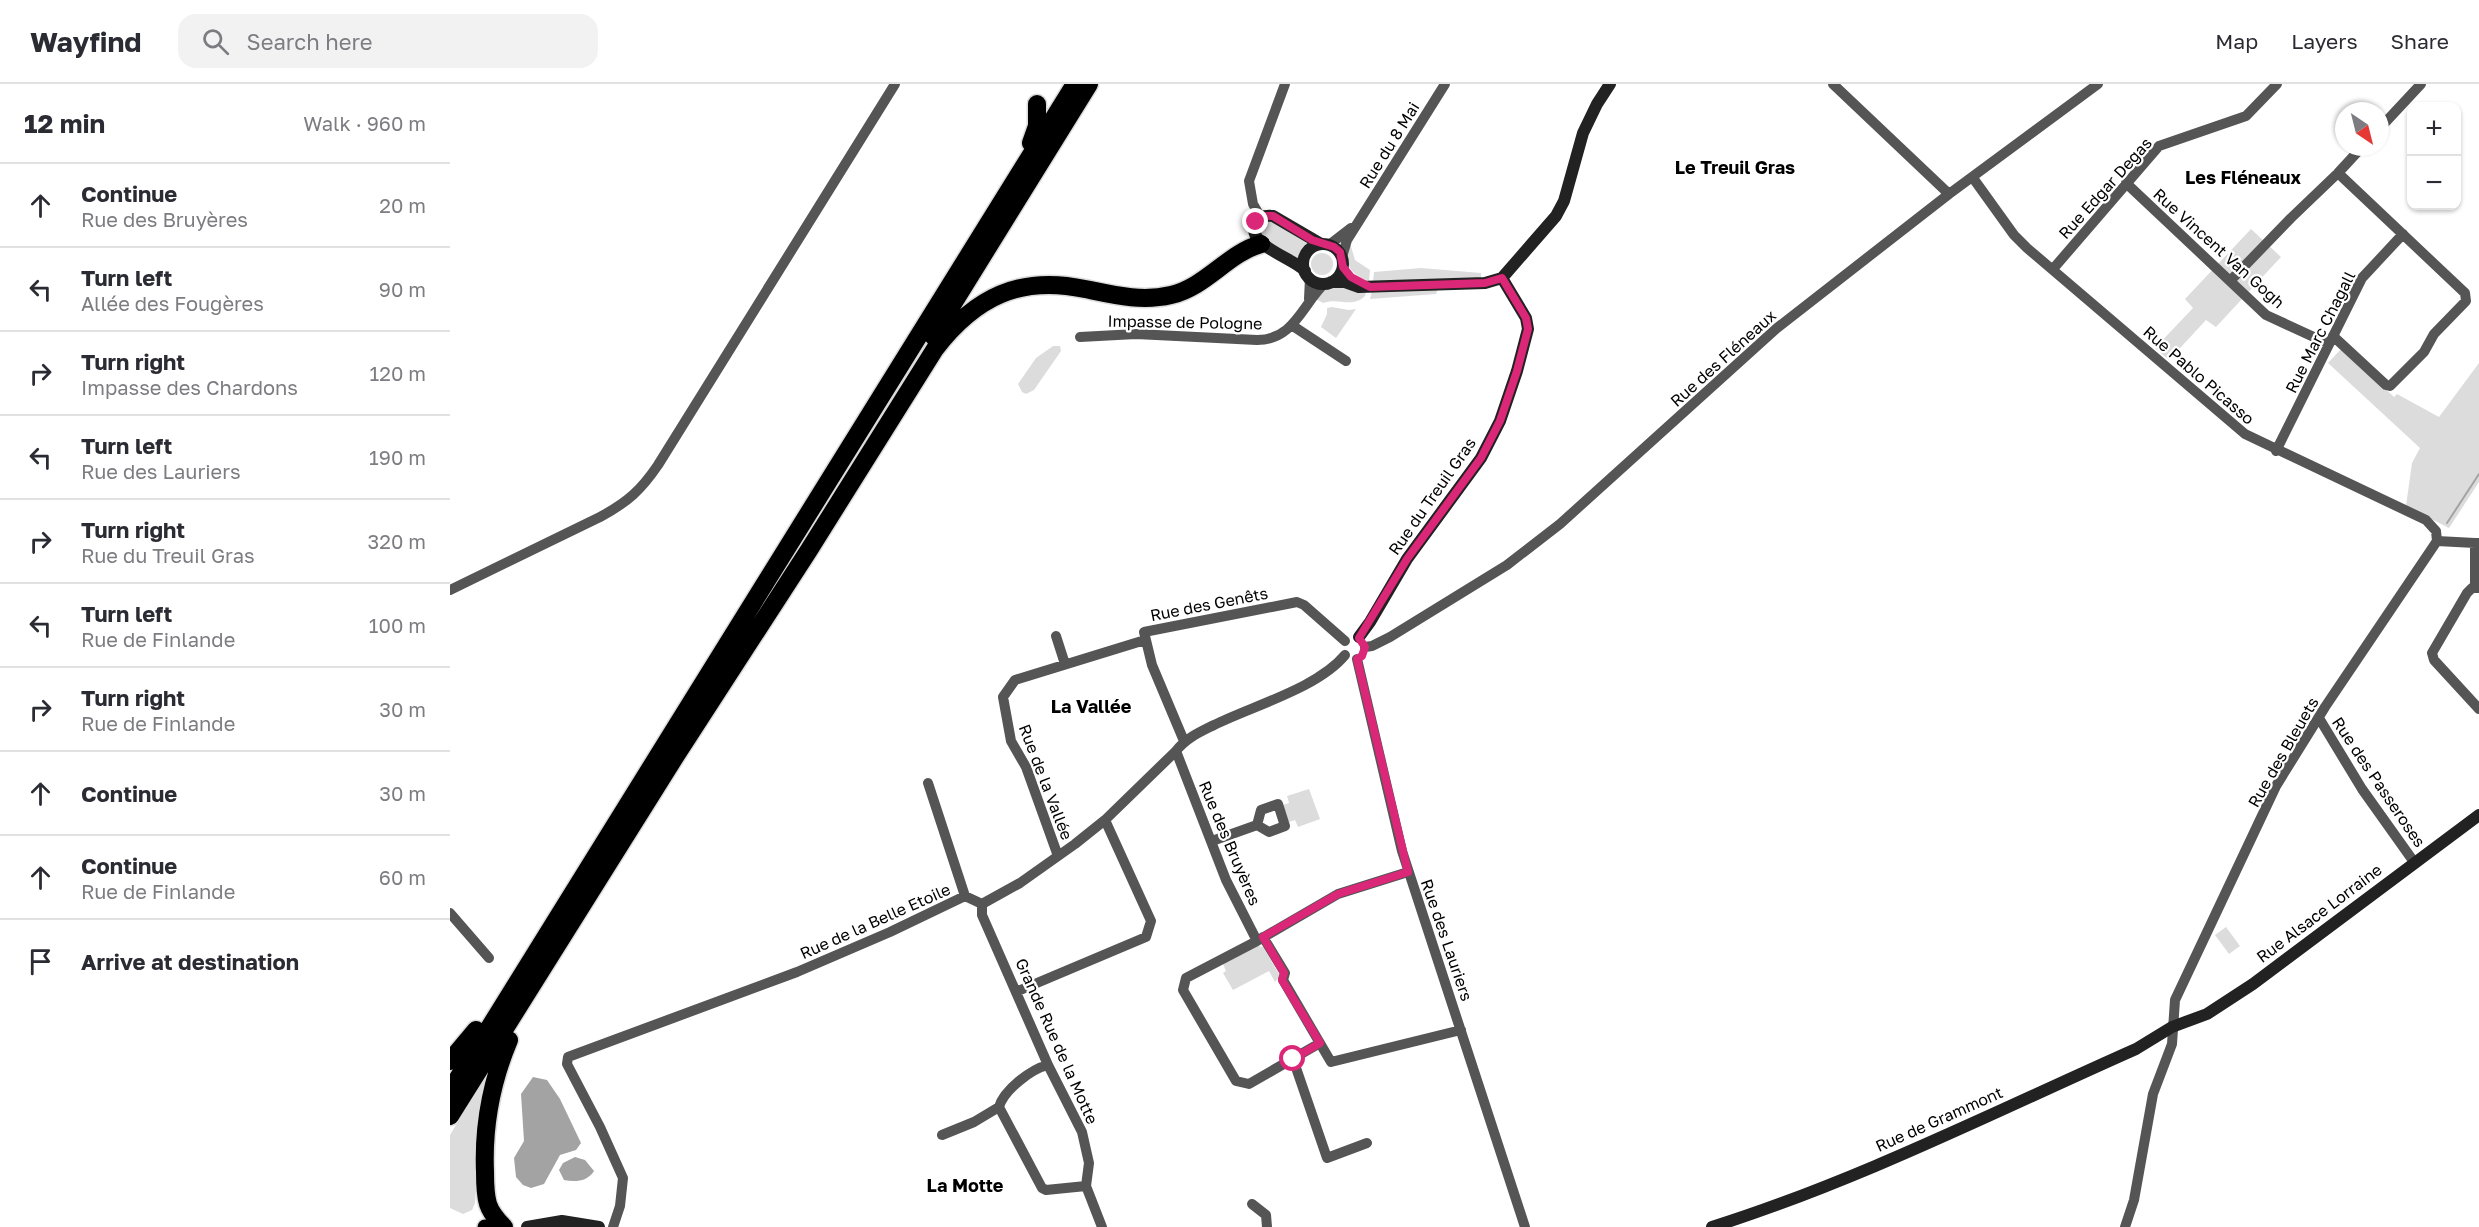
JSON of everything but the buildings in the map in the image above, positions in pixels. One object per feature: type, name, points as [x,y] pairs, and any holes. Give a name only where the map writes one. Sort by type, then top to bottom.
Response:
[{"type":"highway","points":[[450,1116],[541,958],[1075,84]]},
{"type":"highway","points":[[717,691],[809,537],[1089,84]]},
{"type":"highway","points":[[1020,171],[1036,131],[1038,104]]},
{"type":"highway","points":[[450,1091],[541,958],[717,691],[935,349],[969,312],[994,296],[1037,285],[1064,285],[1132,298],[1174,294],[1196,285],[1246,250],[1261,244]]},
{"type":"highway","points":[[450,1061],[541,958]]},
{"type":"highway","points":[[503,1227],[491,1210],[486,1193],[484,1156],[489,1100],[497,1069],[541,958]]},
{"type":"main road","points":[[485,1227],[503,1227]]},
{"type":"street","points":[[450,590],[600,517],[634,496],[658,465],[895,84]]},
{"type":"street","points":[[1261,218],[1253,204],[1249,181],[1285,84]]},
{"type":"street","name":"Rue du 8 Mai","points":[[1343,262],[1347,240],[1445,84]]},
{"type":"street","points":[[1370,287],[1351,277],[1337,250],[1276,217],[1268,215],[1261,218],[1255,225],[1256,239],[1261,244],[1301,267],[1316,282],[1370,287],[1485,283],[1502,278],[1556,216],[1564,201],[1583,133],[1610,84]]},
{"type":"street","points":[[1833,84],[1949,194]]},
{"type":"street","name":"Rue des Fléneaux","points":[[1362,642],[1384,640],[1507,565],[1560,524],[1777,328],[1949,194],[2098,84]]},
{"type":"street","name":"Rue Edgar Degas","points":[[2053,269],[2159,146],[2246,116],[2277,84]]},
{"type":"street","points":[[2389,118],[2421,84]]},
{"type":"street","points":[[2230,281],[2354,156]]},
{"type":"street","points":[[2338,173],[2403,234]]},
{"type":"street","name":"Rue Pablo Picasso","points":[[1973,178],[2014,235],[2245,435],[2426,520],[2436,531],[2437,541]]},
{"type":"street","name":"Rue Vincent Van Gogh","points":[[2126,183],[2266,315],[2331,340],[2390,386],[2423,353],[2434,334],[2466,301],[2465,293],[2403,234]]},
{"type":"street","points":[[1309,301],[1305,255],[1311,248],[1325,244],[1358,223]]},
{"type":"street","name":"Rue Marc Chagall","points":[[2276,451],[2362,278],[2403,234]]},
{"type":"street","points":[[1343,262],[1339,276],[1309,301],[1293,326],[1346,361]]},
{"type":"street","name":"Rue du Treuil Gras","points":[[1357,659],[1362,656],[1362,642],[1407,559],[1481,458],[1500,421],[1528,329],[1526,318],[1502,278]]},
{"type":"street","name":"Impasse de Pologne","points":[[1080,337],[1136,334],[1262,340],[1276,337],[1293,326]]},
{"type":"street","points":[[2437,541],[2477,543],[2477,588],[2469,590],[2432,652],[2434,660],[2479,709]]},
{"type":"street","name":"Rue des Bleuets","points":[[2125,1227],[2134,1200],[2153,1094],[2172,1044],[2175,1000],[2276,786],[2437,541]]},
{"type":"street","name":"Rue des Genêts","points":[[1184,741],[1152,665],[1144,632],[1298,602],[1345,641]]},
{"type":"street","points":[[1056,636],[1065,664]]},
{"type":"street","points":[[1357,659],[1350,659],[1342,649],[1345,641],[1353,636],[1362,642]]},
{"type":"street","name":"Rue de la Vallée","points":[[1058,856],[1026,767],[1011,741],[1003,697],[1016,680],[1145,640]]},
{"type":"street","points":[[982,904],[1020,883],[1105,820],[1184,741],[1240,712],[1295,689],[1324,673],[1345,655]]},
{"type":"street","name":"Rue des Lauriers","points":[[1357,659],[1408,872],[1525,1227]]},
{"type":"street","name":"Rue des Passeroses","points":[[2319,718],[2362,789],[2414,862]]},
{"type":"street","name":"Rue des Bruyères","points":[[1176,751],[1226,880],[1260,939],[1284,973],[1282,980],[1331,1062],[1461,1030]]},
{"type":"street","points":[[928,783],[965,896]]},
{"type":"street","name":"Rue Alsace Lorraine","points":[[2172,1027],[2207,1014],[2253,984],[2479,815]]},
{"type":"street","points":[[1018,992],[1146,937],[1150,921],[1105,820]]},
{"type":"street","points":[[1212,841],[1257,825]]},
{"type":"street","points":[[1320,1043],[1249,1084],[1236,1081],[1183,990],[1186,978],[1338,894],[1408,872]]},
{"type":"street","name":"Rue de la Belle Etoile","points":[[613,1227],[620,1206],[622,1179],[600,1127],[567,1064],[570,1055],[797,972],[890,932],[965,896],[982,904]]},
{"type":"street","name":"Grande Rue de la Motte","points":[[982,904],[982,915],[1018,992],[1048,1065],[1082,1132],[1089,1163],[1086,1186],[1102,1227]]},
{"type":"street","points":[[450,913],[489,958]]},
{"type":"street","name":"Rue de Grammont","points":[[1712,1227],[1768,1209],[1853,1175],[2136,1049],[2172,1027]]},
{"type":"street","points":[[1293,1059],[1327,1158],[1367,1143]]},
{"type":"street","points":[[942,1135],[974,1122],[999,1107],[1008,1093],[1035,1070],[1048,1065]]},
{"type":"street","points":[[999,1107],[1042,1188],[1046,1190],[1086,1186]]},
{"type":"street","points":[[1252,1204],[1266,1215],[1268,1227]]},
{"type":"street","points":[[527,1227],[551,1222],[578,1223],[599,1227]]},
{"type":"street","points":[[559,1227],[578,1223]]},
{"type":"shaded area","points":[[1270,221],[1311,243],[1302,252],[1299,261],[1264,238],[1261,227]]},
{"type":"shaded area","points":[[2251,229],[2281,257],[2216,327],[2206,320],[2169,360],[2155,348],[2193,308],[2185,299]]},
{"type":"shaded area","points":[[1350,243],[1355,260],[1370,270],[1369,281],[1357,275],[1349,267],[1347,256]]},
{"type":"shaded area","points":[[1322,253],[1330,256],[1333,264],[1330,272],[1322,275],[1314,272],[1311,264],[1314,256]]},
{"type":"shaded area","points":[[1421,268],[1481,273],[1481,278],[1373,281],[1374,272]]},
{"type":"shaded area","points":[[1333,286],[1366,292],[1365,296],[1355,302],[1323,303],[1316,299],[1325,289]]},
{"type":"shaded area","points":[[1438,288],[1436,294],[1370,299],[1372,291]]},
{"type":"shaded area","points":[[1327,308],[1356,309],[1336,338],[1321,327],[1327,314]]},
{"type":"shaded area","points":[[1053,346],[1060,346],[1061,351],[1034,390],[1026,394],[1022,392],[1018,384],[1036,358]]},
{"type":"shaded area","points":[[2342,348],[2394,397],[2397,394],[2439,417],[2479,363],[2479,482],[2449,528],[2406,506],[2412,463],[2420,448],[2328,363]]},
{"type":"shaded area","points":[[1309,789],[1320,819],[1298,827],[1295,820],[1289,822],[1283,805],[1289,803],[1287,796]]},
{"type":"shaded area","points":[[2226,927],[2240,946],[2229,954],[2215,935]]},
{"type":"shaded area","points":[[1258,946],[1263,947],[1280,976],[1275,982],[1269,971],[1233,990],[1223,973],[1226,971],[1223,964]]},
{"type":"shaded area","points":[[493,1062],[479,1123],[475,1203],[472,1210],[463,1214],[450,1208],[450,1135]]},
{"type":"shaded area","points":[[533,1077],[547,1080],[560,1099],[581,1143],[576,1150],[560,1155],[544,1184],[531,1188],[523,1185],[516,1177],[514,1158],[524,1141],[521,1094]]},
{"type":"shaded area","points":[[575,1157],[585,1160],[594,1171],[588,1177],[580,1180],[564,1180],[559,1170],[563,1163]]},
{"type":"waterway","points":[[2447,523],[2479,474]]},
{"type":"district","name":"Le Treuil Gras","points":[[1735,167]]},
{"type":"district","name":"Les Fléneaux","points":[[2243,177]]},
{"type":"district","name":"La Vallée","points":[[1091,706]]},
{"type":"district","name":"La Motte","points":[[965,1185]]},
{"type":"route","points":[[1256,222],[1265,216],[1273,216],[1312,240],[1334,247],[1340,252],[1343,267],[1351,277],[1370,287],[1485,283],[1502,278],[1526,318],[1528,329],[1517,371],[1492,440],[1407,559],[1359,638],[1365,647],[1362,656],[1357,659],[1408,872],[1344,891],[1263,937],[1284,973],[1282,980],[1320,1043],[1293,1059]]}]
